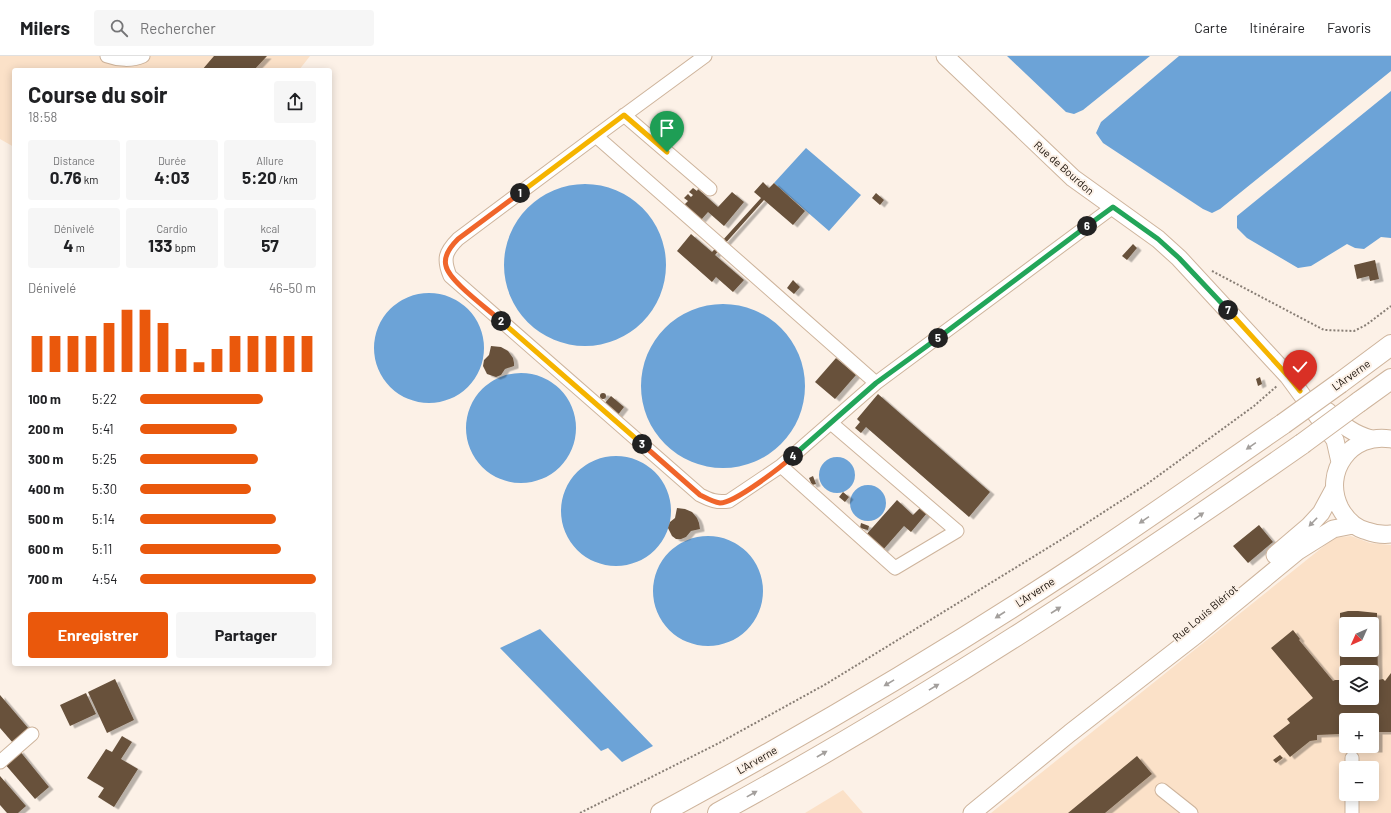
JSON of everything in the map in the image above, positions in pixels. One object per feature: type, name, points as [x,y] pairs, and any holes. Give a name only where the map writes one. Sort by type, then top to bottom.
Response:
[{"type":"highway","name":"L'Arverne","points":[[661,813],[816,726],[961,639],[1082,562],[1283,424],[1391,345]]},
{"type":"highway","points":[[718,813],[821,755],[975,662],[1188,524],[1391,379]]},
{"type":"main road","name":"Rue de Bourdon","points":[[945,56],[1073,178],[1158,239],[1179,258],[1288,376],[1348,429],[1372,439]]},
{"type":"main road","name":"Rue de Bourdon","points":[[1288,376],[1335,440],[1340,462]]},
{"type":"main road","points":[[1390,534],[1378,534],[1361,530],[1353,525],[1344,516],[1335,498],[1334,478],[1340,462],[1354,447],[1372,439],[1391,439]]},
{"type":"main road","name":"Rue Louis Blériot","points":[[1070,733],[1188,627],[1309,526],[1322,513],[1334,489]]},
{"type":"main road","name":"Rue Louis Blériot","points":[[972,813],[1070,733],[1196,635],[1298,551],[1333,529],[1353,525]]},
{"type":"street","points":[[107,56],[122,59],[137,59],[143,56]]},
{"type":"street","points":[[706,56],[624,115],[458,239],[451,246],[447,254],[445,265],[450,276],[700,495],[710,500],[720,503],[729,501],[781,466],[876,383],[1113,207]]},
{"type":"street","points":[[624,115],[710,189]]},
{"type":"street","points":[[596,136],[876,383]]},
{"type":"street","points":[[781,466],[895,568],[957,531],[831,423]]},
{"type":"street","points":[[0,762],[32,734]]},
{"type":"street","points":[[1162,790],[1191,813]]},
{"type":"street","points":[[1352,801],[1352,813]]},
{"type":"path","points":[[1206,268],[1324,330],[1354,331],[1366,325],[1391,306]]},
{"type":"path","points":[[580,813],[719,743],[826,684],[1059,541],[1147,484],[1254,406],[1288,376]]},
{"type":"shaded area","points":[[0,56],[310,56],[301,68],[12,68],[12,146],[0,139]]},
{"type":"shaded area","points":[[1351,536],[1370,543],[1391,545],[1391,813],[991,813],[1334,538]]},
{"type":"shaded area","points":[[843,790],[863,813],[805,813]]},
{"type":"water","points":[[1007,56],[1150,56],[1083,110],[1074,114],[1066,112]]},
{"type":"water","points":[[1179,56],[1391,56],[1391,71],[1220,209],[1212,213],[1203,209],[1103,143],[1096,133],[1101,122]]},
{"type":"water","points":[[1391,91],[1391,238],[1381,237],[1364,249],[1355,248],[1347,244],[1311,266],[1298,268],[1247,238],[1237,228],[1237,216]]},
{"type":"water","points":[[806,148],[861,195],[829,231],[774,183]]},
{"type":"water","points":[[577,184],[593,184],[609,187],[623,193],[643,207],[653,220],[663,241],[666,265],[663,289],[653,310],[643,323],[630,333],[609,343],[593,346],[577,346],[561,343],[547,337],[533,328],[522,317],[513,303],[507,289],[504,273],[504,257],[507,241],[513,227],[522,213],[533,202],[547,193],[561,187]]},
{"type":"water","points":[[429,293],[440,294],[450,298],[468,309],[479,327],[483,337],[483,359],[479,369],[468,387],[450,398],[440,402],[429,403],[418,402],[408,398],[390,387],[379,369],[375,359],[374,348],[375,337],[379,327],[390,309],[408,298],[418,294]]},
{"type":"water","points":[[715,304],[731,304],[747,307],[762,313],[775,322],[787,334],[796,347],[802,362],[805,386],[804,402],[796,425],[787,438],[775,450],[762,459],[747,465],[731,468],[715,468],[699,465],[684,459],[671,450],[659,438],[650,425],[644,410],[641,394],[641,378],[644,362],[650,347],[659,334],[671,322],[684,313],[699,307]]},
{"type":"water","points":[[521,373],[532,374],[542,378],[560,389],[571,407],[575,417],[575,439],[571,449],[560,467],[542,478],[532,482],[521,483],[510,482],[500,478],[482,467],[471,449],[467,439],[466,428],[467,417],[471,407],[482,389],[500,378],[510,374]]},
{"type":"water","points":[[616,456],[627,457],[637,461],[655,472],[666,490],[670,500],[670,522],[666,532],[655,550],[637,561],[627,565],[616,566],[605,565],[595,561],[577,550],[566,532],[562,522],[561,511],[562,500],[566,490],[577,472],[595,461],[605,457]]},
{"type":"water","points":[[841,457],[850,462],[854,468],[854,482],[850,488],[841,493],[833,493],[824,488],[820,482],[819,471],[824,462],[830,458]]},
{"type":"water","points":[[872,485],[881,490],[885,496],[885,510],[881,516],[872,521],[864,521],[855,516],[851,510],[850,499],[855,490],[861,486]]},
{"type":"water","points":[[708,536],[719,537],[729,541],[747,552],[758,570],[762,580],[762,602],[758,612],[747,630],[729,641],[719,645],[708,646],[697,645],[687,641],[669,630],[658,612],[654,602],[653,591],[654,580],[658,570],[669,552],[687,541],[697,537]]},
{"type":"water","points":[[540,629],[653,746],[622,762],[608,748],[601,751],[500,648]]},
{"type":"building","points":[[214,56],[267,56],[256,68],[204,68]]},
{"type":"building","points":[[763,182],[769,188],[774,183],[805,211],[793,225],[764,200],[715,255],[744,280],[733,292],[716,277],[712,282],[677,251],[691,234],[712,252],[761,198],[754,192]]},
{"type":"building","points":[[693,188],[697,191],[698,189],[718,207],[732,192],[744,202],[724,226],[708,212],[701,220],[684,205],[688,201],[684,198],[688,194],[691,197],[693,195],[689,192]]},
{"type":"building","points":[[876,193],[884,200],[880,205],[872,198]]},
{"type":"building","points":[[1133,244],[1137,248],[1127,260],[1122,256]]},
{"type":"building","points":[[1375,260],[1379,279],[1370,281],[1369,276],[1357,279],[1354,265]]},
{"type":"building","points":[[793,280],[800,287],[794,294],[787,288]]},
{"type":"building","points":[[491,346],[501,347],[508,351],[513,358],[514,363],[514,366],[505,369],[501,375],[496,377],[487,374],[483,366],[484,360],[489,355]]},
{"type":"building","points":[[836,358],[856,375],[835,399],[815,382]]},
{"type":"building","points":[[1260,377],[1262,384],[1258,386],[1256,379]]},
{"type":"building","points":[[603,393],[606,396],[603,399],[600,396]]},
{"type":"building","points":[[878,394],[990,492],[969,517],[866,427],[861,433],[855,428],[860,422],[857,419]]},
{"type":"building","points":[[611,396],[624,407],[617,416],[604,404]]},
{"type":"building","points":[[813,476],[816,484],[812,485],[809,478]]},
{"type":"building","points":[[843,492],[849,497],[845,502],[839,497]]},
{"type":"building","points":[[897,500],[913,515],[921,507],[927,513],[911,532],[904,526],[882,551],[865,536]]},
{"type":"building","points":[[677,508],[692,512],[697,518],[700,529],[691,531],[686,537],[681,539],[676,539],[672,536],[668,528],[670,522],[675,518]]},
{"type":"building","points":[[861,523],[869,526],[868,530],[860,528]]},
{"type":"building","points":[[1259,525],[1273,542],[1248,563],[1233,546]]},
{"type":"building","points":[[1348,611],[1377,613],[1377,617],[1340,617],[1340,613]]},
{"type":"building","points":[[1293,630],[1300,639],[1299,640],[1333,681],[1339,680],[1339,705],[1379,705],[1379,680],[1383,679],[1385,681],[1391,673],[1391,732],[1379,732],[1379,713],[1339,713],[1339,734],[1317,735],[1317,740],[1310,741],[1290,757],[1273,736],[1290,723],[1287,719],[1313,698],[1271,648]]},
{"type":"building","points":[[1340,657],[1378,657],[1378,665],[1340,665]]},
{"type":"building","points":[[115,679],[134,720],[107,733],[88,692]]},
{"type":"building","points":[[86,693],[96,714],[70,726],[60,705]]},
{"type":"building","points":[[0,695],[29,729],[13,743],[0,728]]},
{"type":"building","points":[[122,736],[132,742],[121,759],[138,769],[114,807],[98,797],[104,788],[87,778],[106,749],[112,752]]},
{"type":"building","points":[[19,750],[49,787],[35,799],[4,763]]},
{"type":"building","points":[[1280,755],[1283,758],[1276,763],[1273,760]]},
{"type":"building","points":[[1137,756],[1152,774],[1105,813],[1068,813]]},
{"type":"building","points":[[0,776],[26,806],[18,813],[7,813],[0,805]]},
{"type":"route","points":[[667,152],[624,115],[458,239],[451,246],[447,254],[445,265],[450,276],[700,495],[710,500],[720,503],[729,501],[781,466],[876,383],[1113,207],[1158,239],[1179,258],[1288,376],[1300,391]]}]
